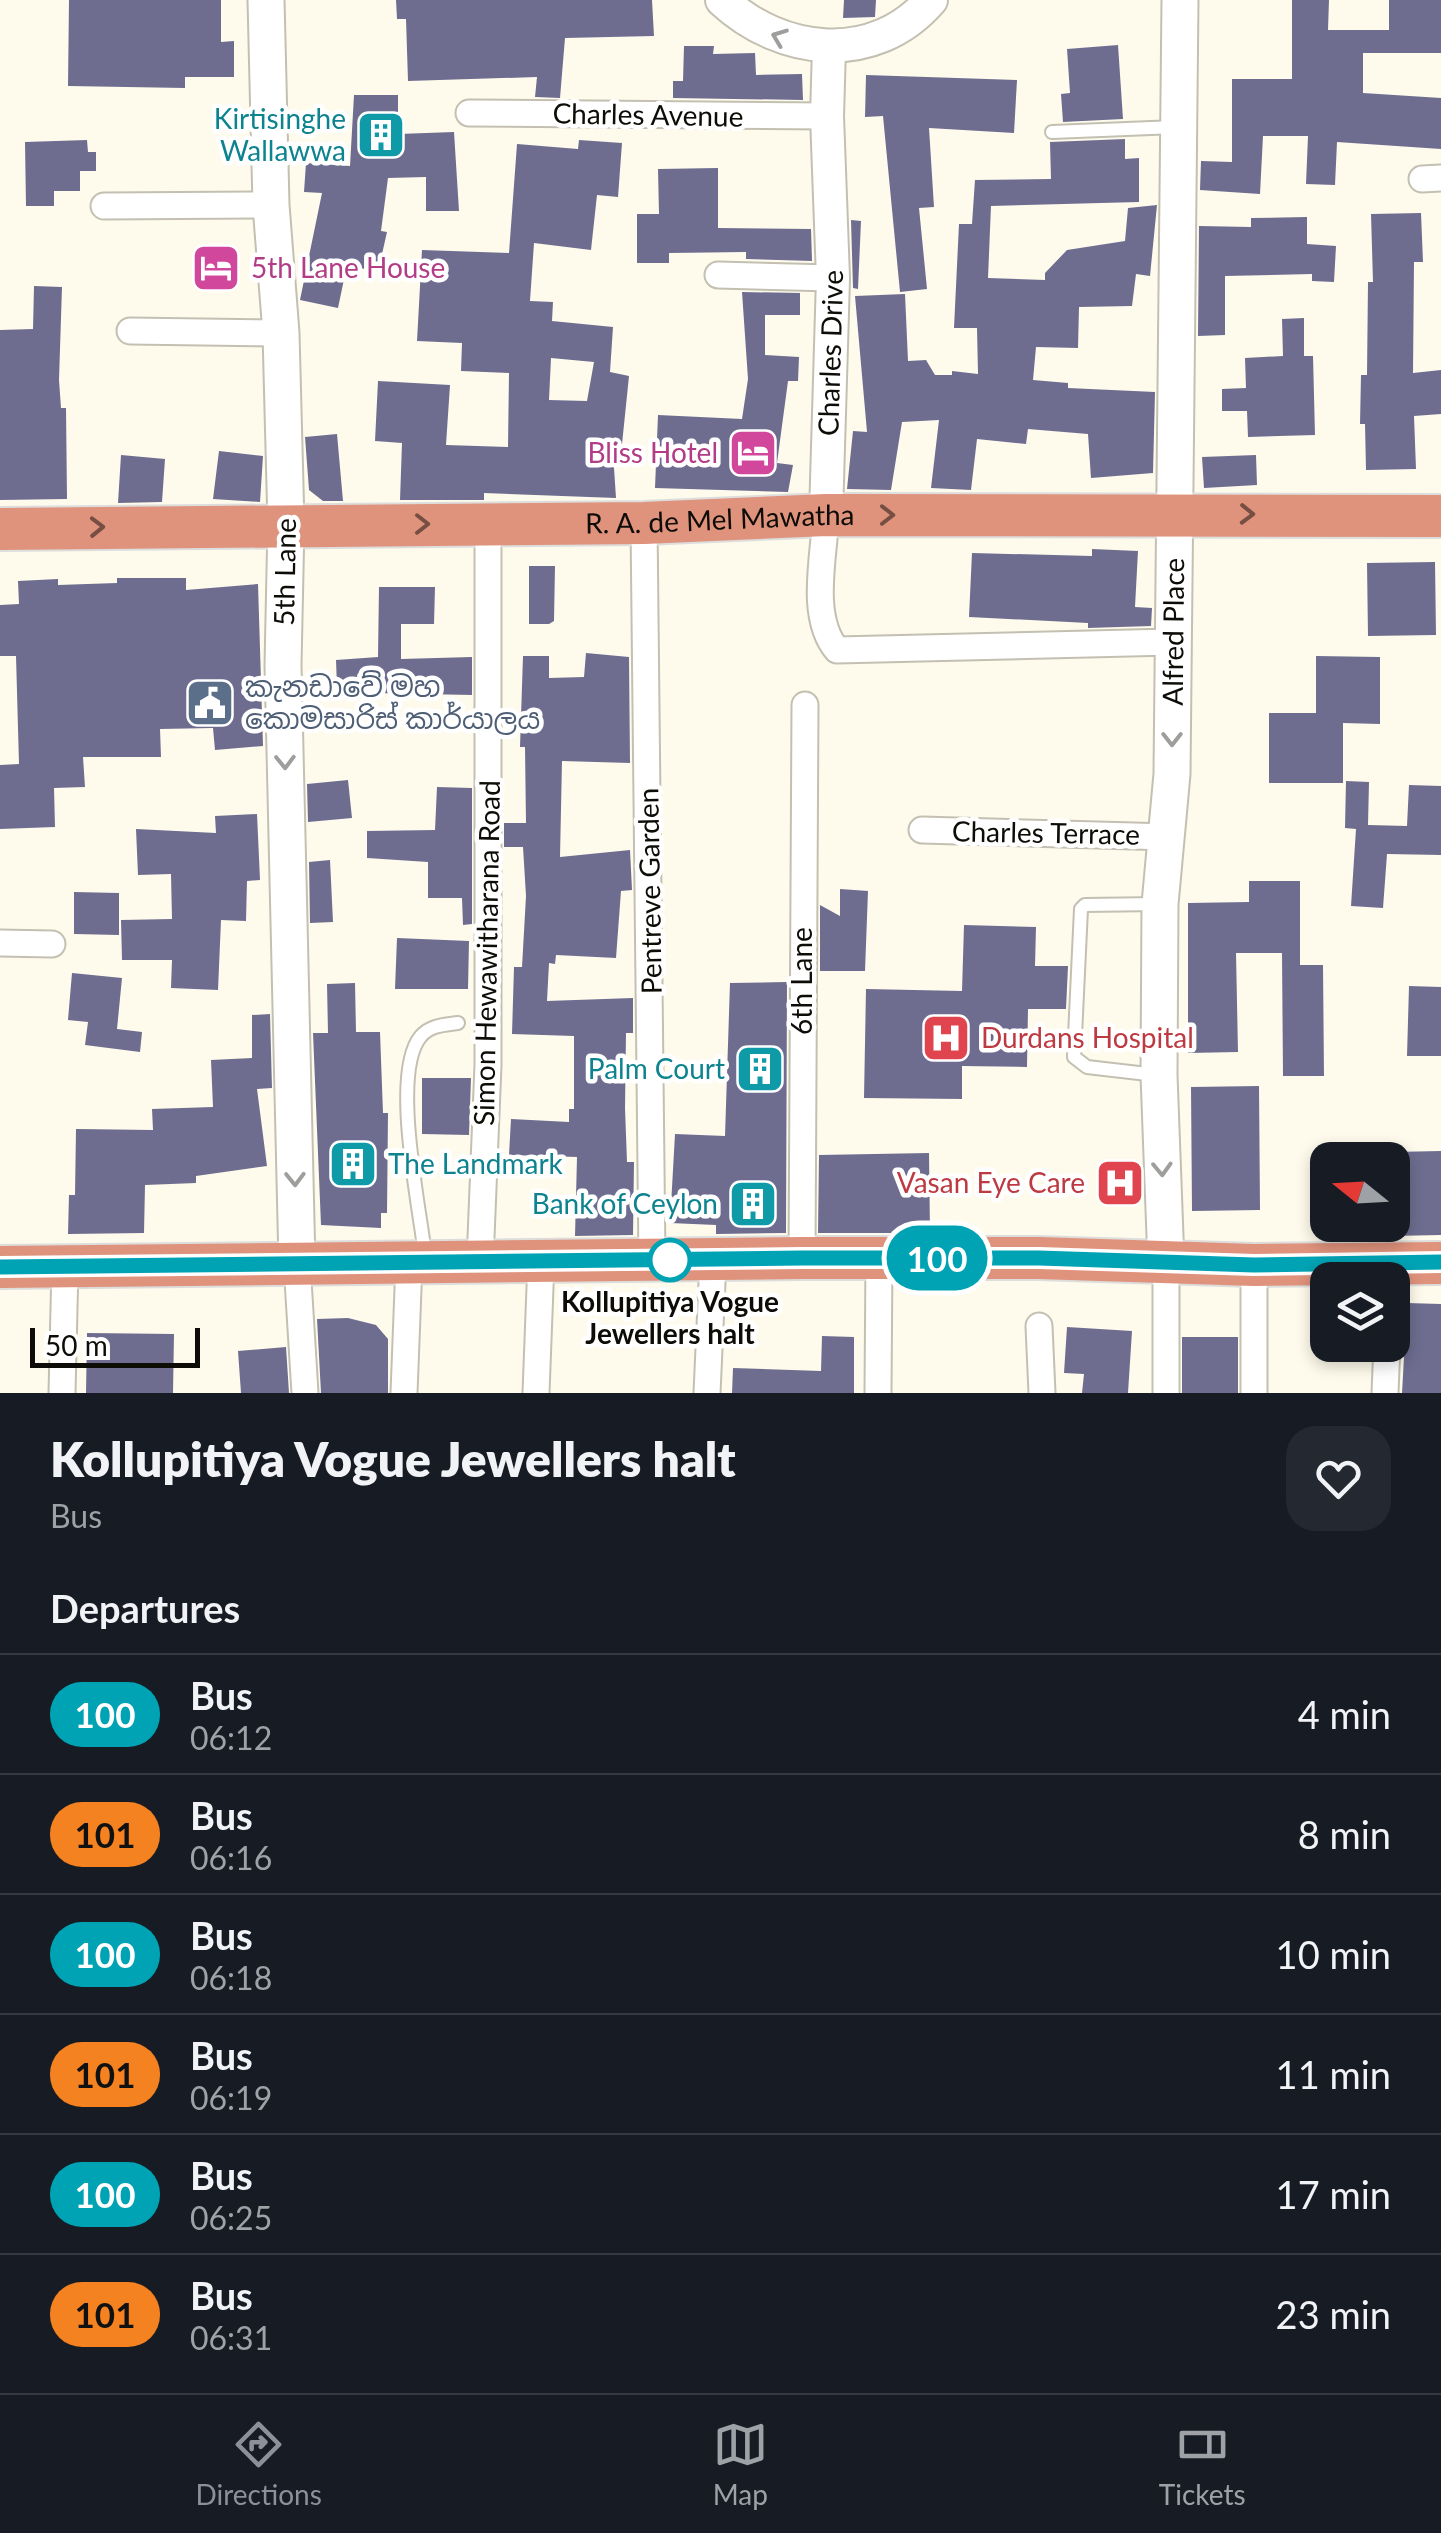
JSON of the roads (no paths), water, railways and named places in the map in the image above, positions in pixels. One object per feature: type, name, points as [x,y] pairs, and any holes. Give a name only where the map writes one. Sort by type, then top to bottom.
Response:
[{"type":"highway","name":"R. A. de Mel Mawatha","points":[[0,528],[644,523],[826,515],[1441,516]]},
{"type":"highway","points":[[0,1267],[879,1258],[1310,1267]]},
{"type":"highway","points":[[1410,1267],[1441,1262]]},
{"type":"main road","name":"5th Lane","points":[[266,0],[286,524],[283,664],[297,1264]]},
{"type":"main road","name":"Alfred Place","points":[[1166,1263],[1158,1075],[1160,904],[1170,836],[1180,0]]},
{"type":"street","points":[[722,0],[746,22],[786,41],[829,48],[877,38],[918,14],[931,0]]},
{"type":"street","name":"Charles Drive","points":[[829,48],[827,116],[833,278],[822,617],[826,636],[837,650],[1172,642]]},
{"type":"street","name":"Charles Avenue","points":[[469,113],[827,116]]},
{"type":"street","points":[[104,206],[271,205]]},
{"type":"street","points":[[718,275],[833,278]]},
{"type":"street","points":[[130,331],[281,333]]},
{"type":"street","name":"Pentreve Garden","points":[[644,523],[652,1260]]},
{"type":"street","name":"Simon Hewawitharana Road","points":[[480,1262],[488,1046],[488,524]]},
{"type":"street","name":"6th Lane","points":[[802,1258],[805,705]]},
{"type":"street","name":"Charles Terrace","points":[[922,830],[1170,836]]},
{"type":"street","points":[[0,943],[52,944]]},
{"type":"street","points":[[878,1393],[879,1258]]},
{"type":"street","points":[[707,1393],[713,1260]]},
{"type":"street","points":[[536,1393],[541,1261]]},
{"type":"street","points":[[404,1393],[417,1263]]},
{"type":"street","points":[[1166,1263],[1166,1393]]},
{"type":"street","points":[[297,1264],[305,1393]]},
{"type":"street","points":[[1254,1265],[1254,1393]]},
{"type":"street","points":[[62,1393],[66,1266]]},
{"type":"street","points":[[1038,1326],[1042,1393]]},
{"type":"street","points":[[1385,1393],[1386,1362]]},
{"type":"lane","points":[[1052,132],[1178,127]]},
{"type":"lane","points":[[1158,1075],[1087,1067],[1074,1057],[1081,909],[1085,904],[1160,904]]},
{"type":"lane","points":[[417,1263],[407,1102],[410,1067],[420,1037],[436,1026],[458,1024]]},
{"type":"place","name":"Kirtisinghe Wallawwa","points":[[381,135]]},
{"type":"place","name":"5th Lane House","points":[[216,268]]},
{"type":"place","name":"Bliss Hotel","points":[[753,453]]},
{"type":"place","name":"කැනඩාවේ මහ කොමසාරිස් කාර්යාලය","points":[[210,703]]},
{"type":"place","name":"Durdans Hospital","points":[[946,1038]]},
{"type":"place","name":"Palm Court","points":[[760,1069]]},
{"type":"place","name":"The Landmark","points":[[353,1164]]},
{"type":"place","name":"Vasan Eye Care","points":[[1120,1183]]},
{"type":"place","name":"Bank of Ceylon","points":[[753,1204]]},
{"type":"place","name":"Kollupitiya Vogue Jewellers halt","points":[[670,1260]]}]
